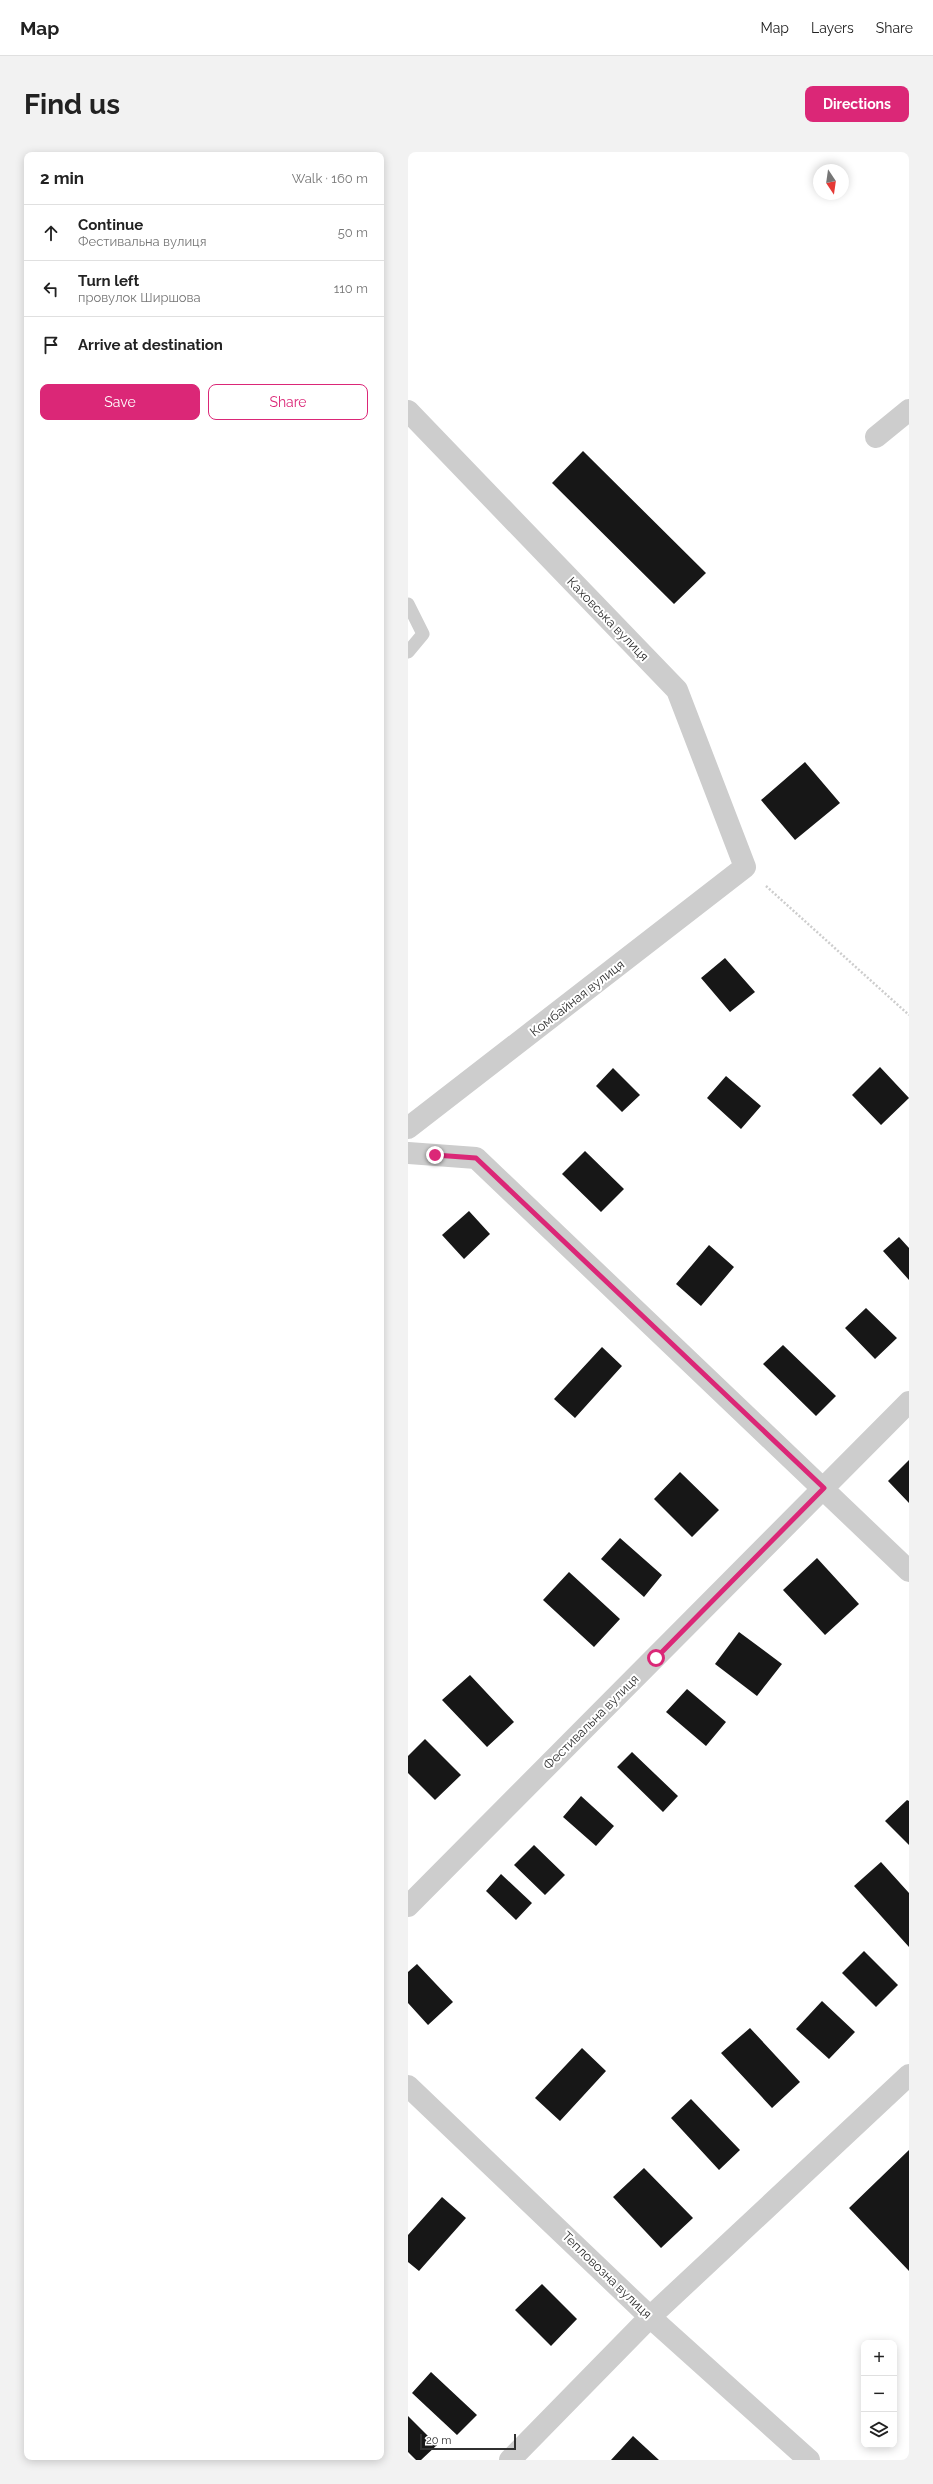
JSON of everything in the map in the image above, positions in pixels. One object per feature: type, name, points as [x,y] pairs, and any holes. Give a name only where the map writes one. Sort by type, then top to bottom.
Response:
[{"type":"street","points":[[876,437],[909,410]]},
{"type":"street","name":"Каховська вулиця","points":[[408,411],[677,690],[745,867]]},
{"type":"street","name":"Комбайная вулиця","points":[[408,1128],[745,867]]},
{"type":"street","points":[[408,1153],[476,1158],[824,1488],[909,1571]]},
{"type":"street","name":"Фестивальна вулиця","points":[[408,1906],[909,1402]]},
{"type":"street","points":[[510,2460],[650,2317],[909,2076]]},
{"type":"street","name":"Тепловозна вулиця","points":[[408,2086],[650,2317],[809,2460]]},
{"type":"lane","points":[[408,604],[423,634],[408,652]]},
{"type":"path","points":[[745,867],[909,1015]]},
{"type":"building","points":[[583,451],[706,573],[674,604],[552,483]]},
{"type":"building","points":[[805,762],[840,803],[795,840],[761,800]]},
{"type":"building","points":[[725,958],[755,992],[730,1012],[701,978]]},
{"type":"building","points":[[880,1067],[909,1098],[881,1125],[852,1095]]},
{"type":"building","points":[[613,1068],[640,1095],[622,1112],[596,1086]]},
{"type":"building","points":[[726,1076],[761,1106],[741,1129],[707,1098]]},
{"type":"building","points":[[585,1151],[624,1189],[601,1212],[562,1174]]},
{"type":"building","points":[[469,1211],[490,1234],[464,1259],[442,1235]]},
{"type":"building","points":[[899,1237],[909,1248],[909,1280],[883,1251]]},
{"type":"building","points":[[709,1245],[734,1267],[701,1306],[676,1284]]},
{"type":"building","points":[[866,1308],[897,1338],[875,1359],[845,1328]]},
{"type":"building","points":[[783,1345],[836,1396],[816,1416],[763,1364]]},
{"type":"building","points":[[602,1347],[622,1366],[575,1418],[554,1399]]},
{"type":"building","points":[[909,1460],[909,1503],[888,1481]]},
{"type":"building","points":[[680,1472],[719,1510],[692,1537],[654,1499]]},
{"type":"building","points":[[620,1538],[662,1575],[644,1597],[601,1559]]},
{"type":"building","points":[[817,1558],[859,1604],[825,1635],[783,1590]]},
{"type":"building","points":[[569,1572],[620,1619],[594,1647],[543,1600]]},
{"type":"building","points":[[739,1632],[782,1664],[757,1696],[715,1664]]},
{"type":"building","points":[[470,1675],[514,1722],[487,1747],[442,1700]]},
{"type":"building","points":[[687,1689],[726,1722],[706,1746],[666,1712]]},
{"type":"building","points":[[425,1739],[461,1775],[435,1800],[408,1773],[408,1756]]},
{"type":"building","points":[[632,1752],[678,1796],[663,1812],[617,1767]]},
{"type":"building","points":[[581,1796],[614,1826],[596,1846],[563,1817]]},
{"type":"building","points":[[907,1800],[909,1801],[909,1845],[885,1821]]},
{"type":"building","points":[[534,1845],[565,1875],[545,1895],[514,1865]]},
{"type":"building","points":[[881,1862],[909,1893],[909,1947],[854,1886]]},
{"type":"building","points":[[501,1874],[532,1903],[516,1920],[486,1891]]},
{"type":"building","points":[[864,1951],[898,1985],[876,2007],[842,1973]]},
{"type":"building","points":[[417,1964],[453,2002],[428,2025],[408,2003],[408,1972]]},
{"type":"building","points":[[822,2001],[855,2032],[829,2059],[796,2029]]},
{"type":"building","points":[[750,2028],[800,2082],[772,2108],[721,2053]]},
{"type":"building","points":[[582,2048],[606,2071],[560,2121],[535,2098]]},
{"type":"building","points":[[691,2099],[740,2150],[719,2170],[671,2118]]},
{"type":"building","points":[[909,2150],[909,2271],[849,2208]]},
{"type":"building","points":[[644,2168],[693,2218],[661,2248],[613,2197]]},
{"type":"building","points":[[442,2197],[466,2218],[419,2271],[408,2262],[408,2235]]},
{"type":"building","points":[[542,2284],[577,2319],[551,2346],[515,2310]]},
{"type":"building","points":[[431,2372],[477,2415],[457,2435],[412,2393]]},
{"type":"building","points":[[408,2416],[437,2445],[421,2460],[416,2460],[408,2452]]},
{"type":"building","points":[[633,2436],[659,2460],[611,2460]]},
{"type":"route","points":[[435,1155],[476,1158],[824,1488],[656,1658]]}]
